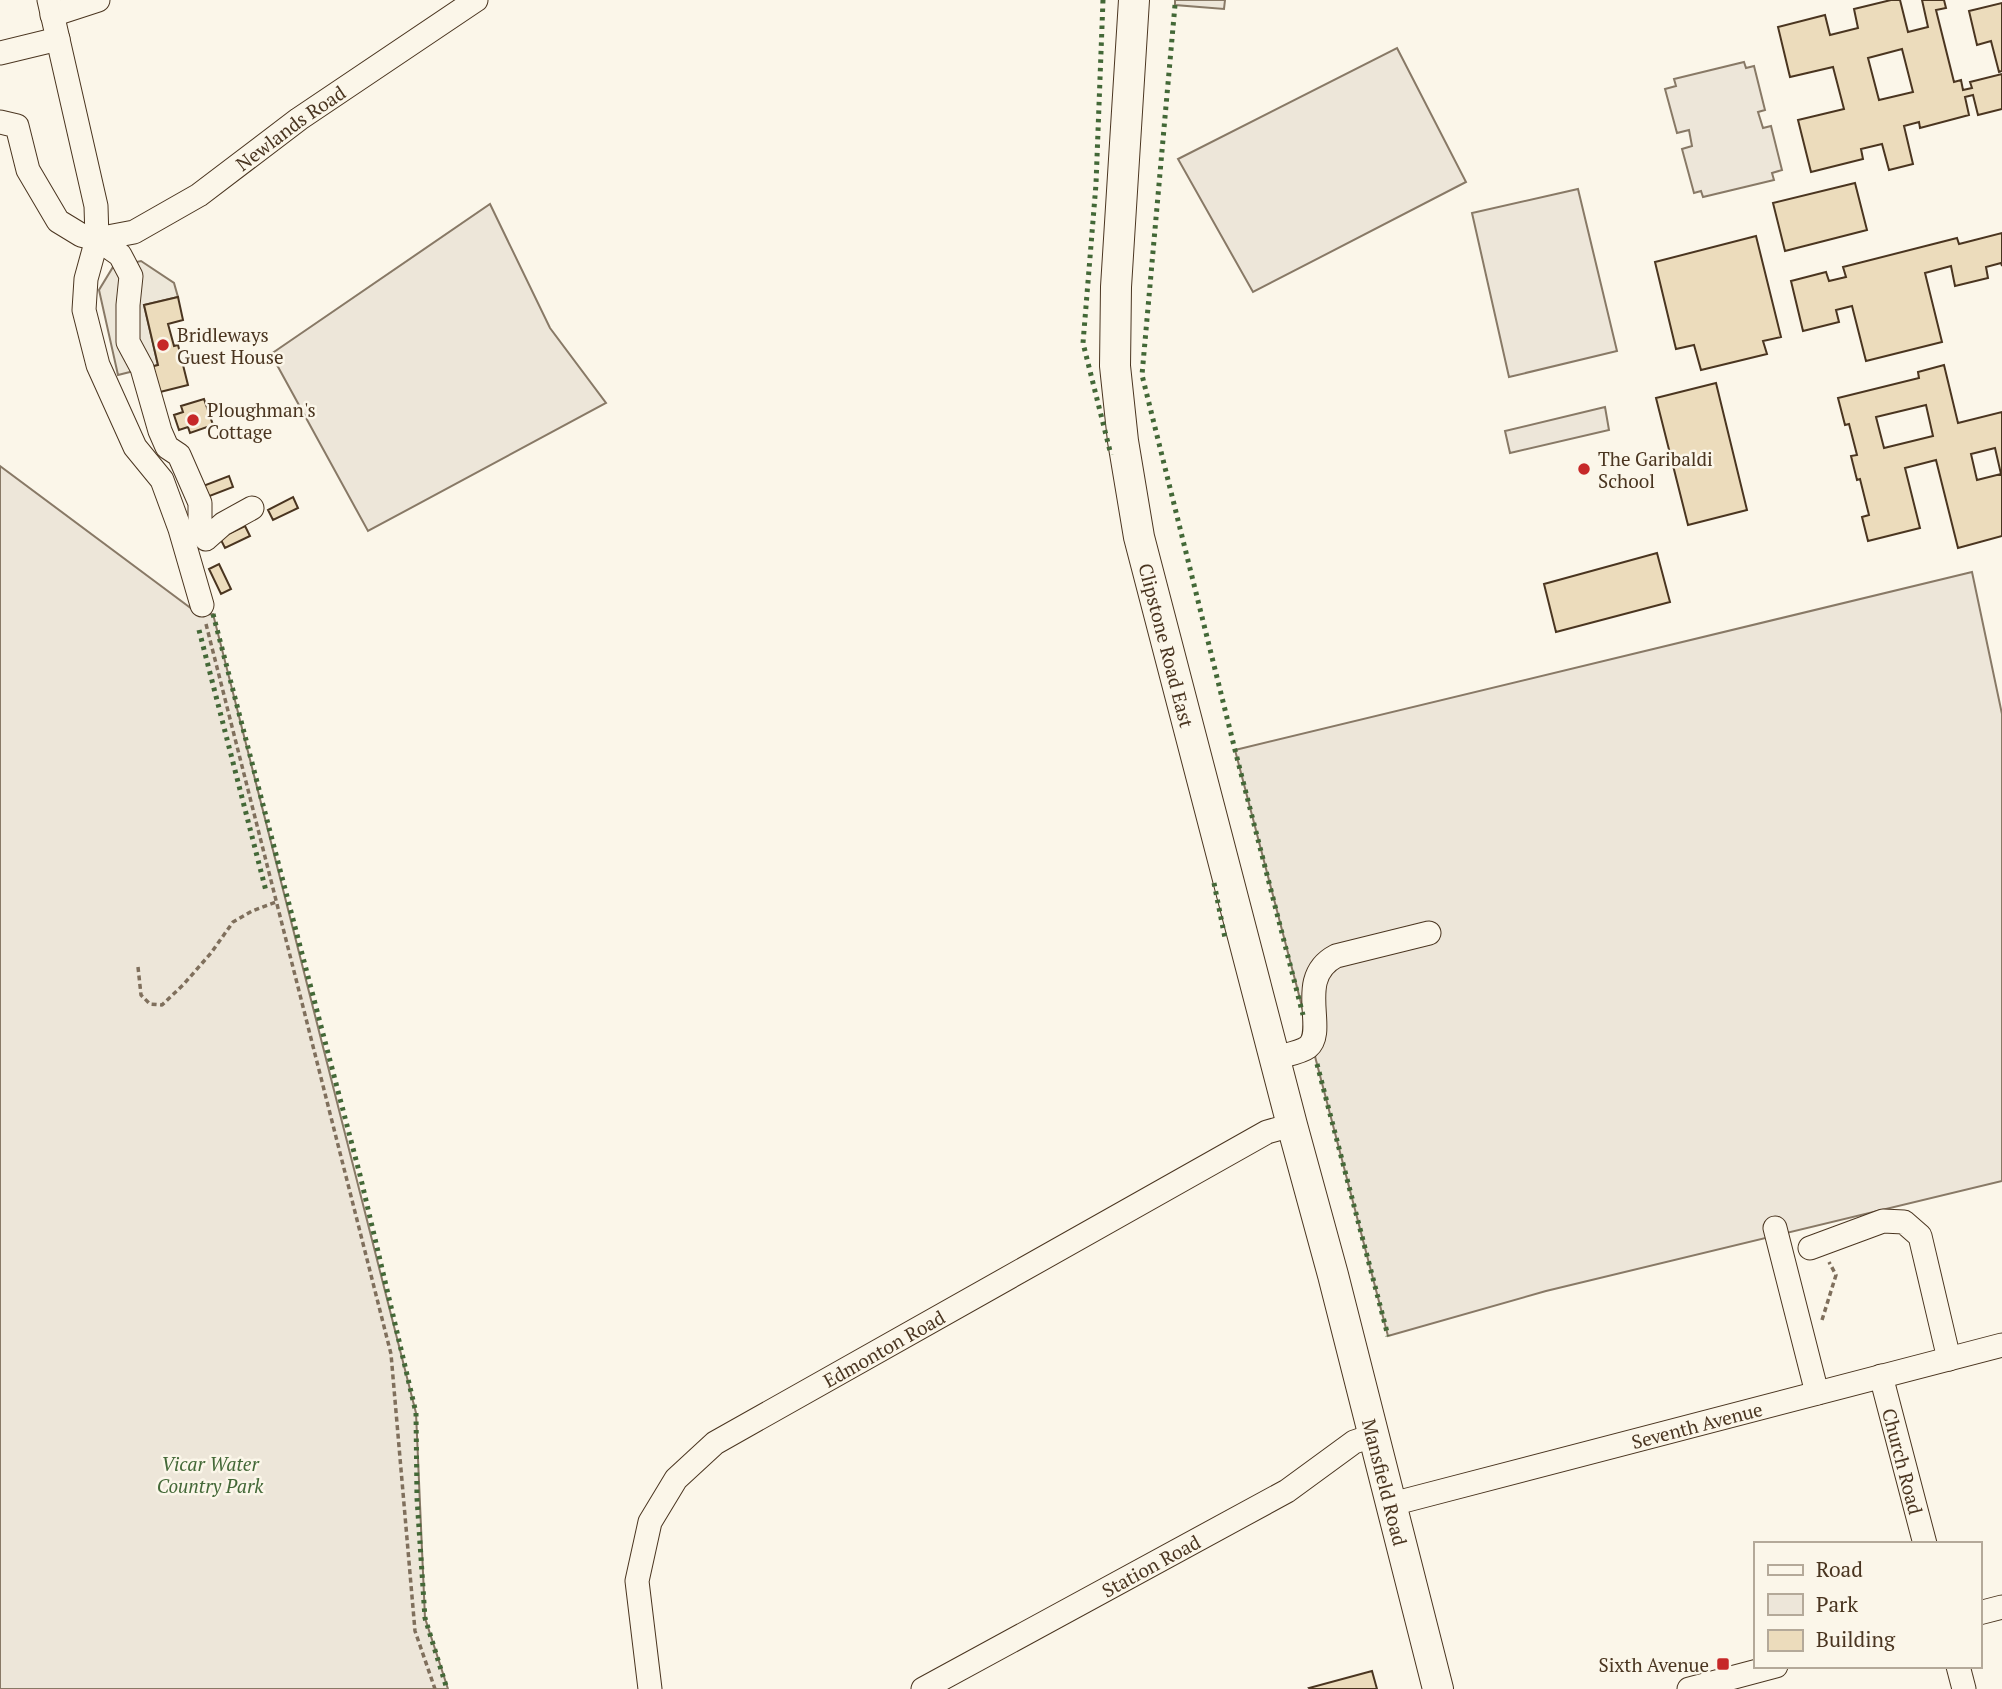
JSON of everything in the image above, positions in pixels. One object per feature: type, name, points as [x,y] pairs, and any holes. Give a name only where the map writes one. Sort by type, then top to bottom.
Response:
[{"type":"main road","name":"Clipstone Road East","points":[[1134,0],[1116,287],[1115,366],[1123,441],[1139,537],[1292,1125],[1334,1275]]},
{"type":"main road","name":"Mansfield Road","points":[[1334,1275],[1438,1689]]},
{"type":"street","points":[[98,0],[51,8],[96,206],[97,239],[86,279],[84,310],[98,365],[135,447],[162,480],[202,605]]},
{"type":"street","name":"Newlands Road","points":[[97,239],[134,233],[199,195],[299,119],[476,0]]},
{"type":"street","points":[[0,53],[58,39]]},
{"type":"street","points":[[0,122],[17,126],[28,170],[58,221],[81,234],[97,239],[120,256],[131,276],[128,342],[142,368],[167,447],[178,455],[200,503],[200,532],[206,539],[223,524],[252,508]]},
{"type":"street","points":[[1275,1058],[1307,1048],[1312,1040],[1314,990],[1317,971],[1324,962],[1336,956],[1429,933]]},
{"type":"street","name":"Edmonton Road","points":[[650,1689],[637,1581],[650,1522],[676,1479],[715,1443],[1267,1132],[1292,1125]]},
{"type":"street","points":[[1810,1248],[1883,1221],[1904,1222],[1920,1236],[1948,1359]]},
{"type":"street","points":[[1775,1228],[1817,1393]]},
{"type":"street","name":"Seventh Avenue","points":[[1392,1504],[2002,1345]]},
{"type":"street","name":"Church Road","points":[[1881,1376],[1924,1542]]},
{"type":"street","name":"Station Road","points":[[923,1689],[1287,1491],[1354,1442],[1375,1435]]},
{"type":"street","points":[[1981,1612],[2002,1607]]},
{"type":"street","points":[[1689,1689],[1716,1686],[1770,1668]]},
{"type":"street","points":[[1959,1668],[1964,1689]]},
{"type":"path","points":[[202,605],[391,1354],[415,1631],[435,1689]]},
{"type":"path","points":[[138,967],[141,995],[150,1004],[162,1005],[204,961],[233,922],[276,902]]},
{"type":"path","points":[[1808,1358],[1836,1275],[1826,1257],[1810,1248]]},
{"type":"green space","points":[[1175,0],[1225,0],[1224,9],[1175,5]]},
{"type":"green space","points":[[1397,48],[1466,182],[1253,292],[1178,159]]},
{"type":"green space","points":[[1744,62],[1746,68],[1754,66],[1765,110],[1758,112],[1763,128],[1771,126],[1782,170],[1772,173],[1774,180],[1703,197],[1701,191],[1694,193],[1682,149],[1692,146],[1689,130],[1677,133],[1665,89],[1676,86],[1674,79]]},
{"type":"green space","points":[[1578,189],[1617,351],[1509,377],[1472,213]]},
{"type":"green space","points":[[490,204],[550,328],[606,403],[368,531],[271,354]]},
{"type":"green space","points":[[1605,407],[1609,430],[1510,453],[1505,431]]},
{"type":"green space","name":"Vicar Water Country Park","points":[[0,466],[200,615],[213,614],[416,1413],[425,1618],[448,1689],[0,1689]]},
{"type":"green space","points":[[1972,572],[2002,714],[2002,1181],[1546,1291],[1388,1336],[1235,750]]},
{"type":"shaded area","points":[[141,261],[174,283],[178,297],[144,305],[158,365],[118,375],[99,290],[113,267]]},
{"type":"building","points":[[1900,0],[1908,32],[1928,27],[1922,0],[1944,0],[1946,8],[1936,10],[1954,82],[1961,80],[1963,90],[1972,88],[1970,82],[2002,74],[2002,109],[1978,115],[1973,95],[1965,97],[1969,115],[1920,128],[1919,122],[1904,126],[1913,164],[1889,170],[1882,144],[1861,149],[1863,159],[1811,172],[1798,120],[1844,109],[1833,67],[1790,77],[1778,27],[1825,15],[1830,35],[1858,28],[1854,9]],"holes":[[[1902,49],[1913,92],[1879,100],[1868,58]]]},
{"type":"building","points":[[2002,3],[2002,71],[1999,72],[1991,41],[1977,45],[1969,11]]},
{"type":"building","points":[[1855,183],[1867,230],[1785,251],[1773,203]]},
{"type":"building","points":[[2002,233],[2002,266],[2001,263],[1986,267],[1988,278],[1955,286],[1951,266],[1925,273],[1942,342],[1866,361],[1852,306],[1836,310],[1839,322],[1803,331],[1791,281],[1826,272],[1829,281],[1846,277],[1843,267],[1957,238],[1959,244]]},
{"type":"building","points":[[1756,236],[1781,337],[1763,341],[1767,354],[1701,370],[1694,345],[1676,349],[1655,262]]},
{"type":"building","name":"Bridleways Guest House","points":[[178,297],[183,320],[168,324],[174,346],[178,345],[188,385],[156,393],[150,367],[158,365],[144,305]]},
{"type":"building","points":[[1944,365],[1958,423],[2002,412],[2002,536],[1958,548],[1936,460],[1905,468],[1920,528],[1868,541],[1862,517],[1869,515],[1851,456],[1857,455],[1849,424],[1845,425],[1838,398],[1919,378],[1918,372]],"holes":[[[1926,405],[1933,436],[1884,448],[1876,417]],[[1995,448],[2001,474],[1977,480],[1971,454]]]},
{"type":"building","points":[[1716,383],[1747,510],[1688,525],[1656,398]]},
{"type":"building","name":"Ploughman's Cottage","points":[[204,399],[213,425],[190,433],[188,427],[179,430],[174,415],[183,412],[181,406]]},
{"type":"building","points":[[229,476],[233,487],[207,497],[203,486]]},
{"type":"building","points":[[293,497],[298,508],[273,520],[268,510]]},
{"type":"building","points":[[245,526],[250,536],[225,548],[220,538]]},
{"type":"building","points":[[1657,553],[1670,602],[1556,632],[1544,584]]},
{"type":"building","points":[[219,564],[231,589],[221,594],[209,569]]},
{"type":"building","points":[[1372,1671],[1377,1689],[1309,1688]]},
{"type":"hedge","points":[[1103,0],[1096,184],[1083,343],[1111,455]]},
{"type":"hedge","points":[[1175,5],[1142,375],[1303,1015]]},
{"type":"hedge","points":[[213,614],[360,1175],[416,1413],[417,1498],[425,1618],[447,1689]]},
{"type":"hedge","points":[[199,630],[266,891]]},
{"type":"hedge","points":[[1214,883],[1225,938]]},
{"type":"hedge","points":[[1317,1064],[1388,1336]]},
{"type":"place","name":"Bridleways Guest House","points":[[163,345]]},
{"type":"place","name":"Ploughman's Cottage","points":[[193,420]]},
{"type":"place","name":"The Garibaldi School","points":[[1584,469]]},
{"type":"place","name":"Sixth Avenue","points":[[1723,1664]]}]
